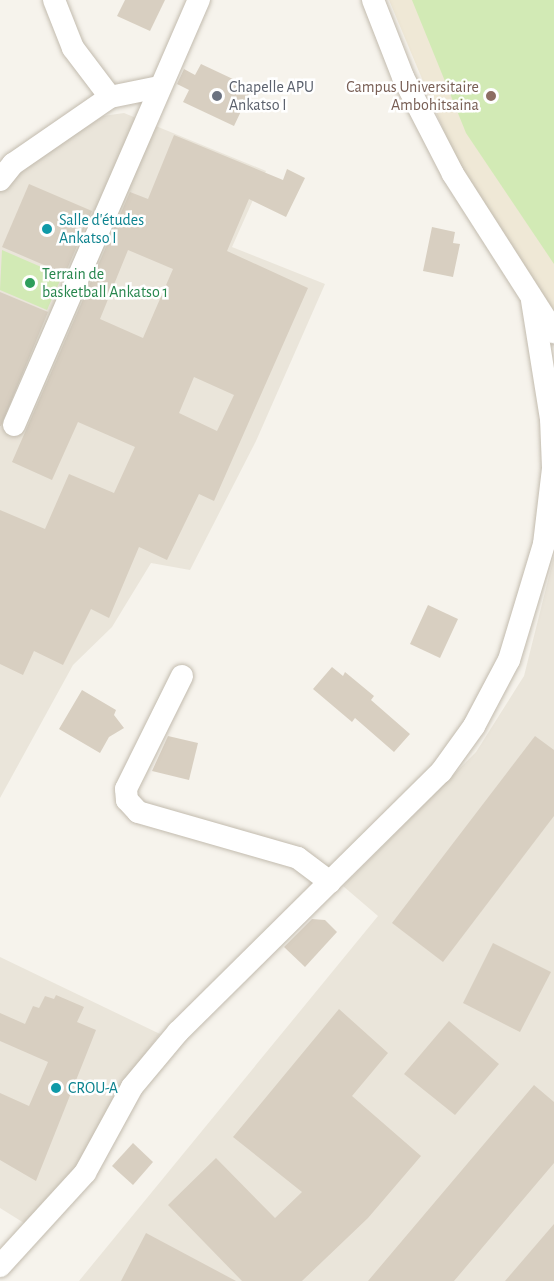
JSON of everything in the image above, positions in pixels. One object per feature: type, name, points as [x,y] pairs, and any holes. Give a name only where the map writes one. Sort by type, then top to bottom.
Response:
[{"type":"street","points":[[54,0],[73,48],[110,97]]},
{"type":"street","points":[[14,425],[159,87],[199,0]]},
{"type":"street","points":[[373,0],[403,77],[453,174],[532,301],[554,332]]},
{"type":"street","points":[[0,180],[13,164],[110,97],[159,87]]},
{"type":"street","points":[[0,1266],[85,1173],[132,1087],[178,1032],[441,772],[474,726],[509,660],[544,544],[553,468],[553,416],[532,301]]},
{"type":"street","points":[[182,676],[126,789],[127,800],[138,812],[298,858],[330,882]]},
{"type":"shaded area","name":"Campus Universitaire Ambohitsaina","points":[[389,0],[554,0],[554,316],[469,191]]},
{"type":"shaded area","points":[[124,113],[266,171],[232,247],[325,284],[256,441],[190,570],[151,563],[112,627],[73,665],[0,798],[0,183],[103,116]]},
{"type":"shaded area","points":[[554,556],[554,1281],[79,1281],[378,916],[343,886],[476,752],[524,676]]},
{"type":"shaded area","points":[[0,957],[160,1034],[120,1087],[77,1171],[24,1223],[0,1208]]},
{"type":"green space","name":"Campus Universitaire Ambohitsaina","points":[[412,0],[554,0],[554,264],[466,133]]},
{"type":"green space","name":"Terrain de basketball Ankatso 1","points":[[2,250],[62,276],[47,310],[0,290]]},
{"type":"building","points":[[125,0],[165,0],[150,31],[117,16]]},
{"type":"building","name":"Chapelle APU Ankatso I","points":[[201,64],[252,88],[234,126],[183,102],[189,90],[177,84],[184,69],[195,75]]},
{"type":"building","points":[[174,135],[283,180],[287,169],[305,178],[286,217],[249,199],[227,251],[308,288],[214,501],[199,494],[167,560],[139,547],[109,618],[91,609],[63,665],[34,651],[23,675],[0,664],[0,510],[45,529],[69,474],[114,493],[135,447],[78,422],[52,480],[12,462],[130,192],[148,199]],"holes":[[[128,250],[173,269],[143,338],[100,319]],[[194,377],[234,395],[217,431],[179,413]]]},
{"type":"building","name":"Salle d'études Ankatso I","points":[[29,184],[92,211],[65,274],[2,247]]},
{"type":"building","points":[[432,227],[455,232],[453,243],[460,244],[453,277],[423,271]]},
{"type":"building","points":[[0,292],[48,312],[1,426],[0,426]]},
{"type":"building","points":[[428,605],[458,619],[440,658],[410,644]]},
{"type":"building","points":[[332,667],[343,676],[345,672],[374,696],[371,700],[410,734],[394,752],[355,718],[352,722],[313,689]]},
{"type":"building","points":[[82,690],[116,710],[114,715],[124,728],[109,737],[100,753],[59,729]]},
{"type":"building","points":[[168,736],[198,743],[189,780],[152,771]]},
{"type":"building","points":[[535,736],[554,750],[554,816],[443,962],[392,923]]},
{"type":"building","points":[[312,919],[325,920],[337,932],[305,967],[284,947]]},
{"type":"building","points":[[493,943],[551,972],[520,1032],[463,1003]]},
{"type":"building","points":[[56,995],[84,1007],[77,1022],[96,1030],[36,1181],[0,1160],[0,1093],[29,1106],[48,1062],[0,1041],[0,1013],[25,1024],[33,1006],[39,1008],[45,996],[54,999]]},
{"type":"building","points":[[339,1009],[388,1053],[352,1096],[421,1156],[368,1218],[302,1281],[242,1281],[168,1205],[216,1158],[275,1218],[302,1192],[233,1137]]},
{"type":"building","points":[[449,1021],[499,1064],[455,1115],[404,1074]]},
{"type":"building","points":[[534,1085],[554,1102],[554,1163],[454,1281],[368,1281]]},
{"type":"building","points":[[133,1143],[153,1162],[133,1185],[112,1166]]},
{"type":"building","points":[[554,1224],[554,1281],[505,1281]]},
{"type":"building","points":[[146,1233],[236,1281],[121,1281]]},
{"type":"place","name":"Chapelle APU Ankatso I","points":[[217,96]]},
{"type":"place","name":"Campus Universitaire Ambohitsaina","points":[[491,96]]},
{"type":"place","name":"Salle d'études Ankatso I","points":[[47,229]]},
{"type":"place","name":"Terrain de basketball Ankatso 1","points":[[30,283]]},
{"type":"place","name":"CROU-A","points":[[56,1088]]}]
